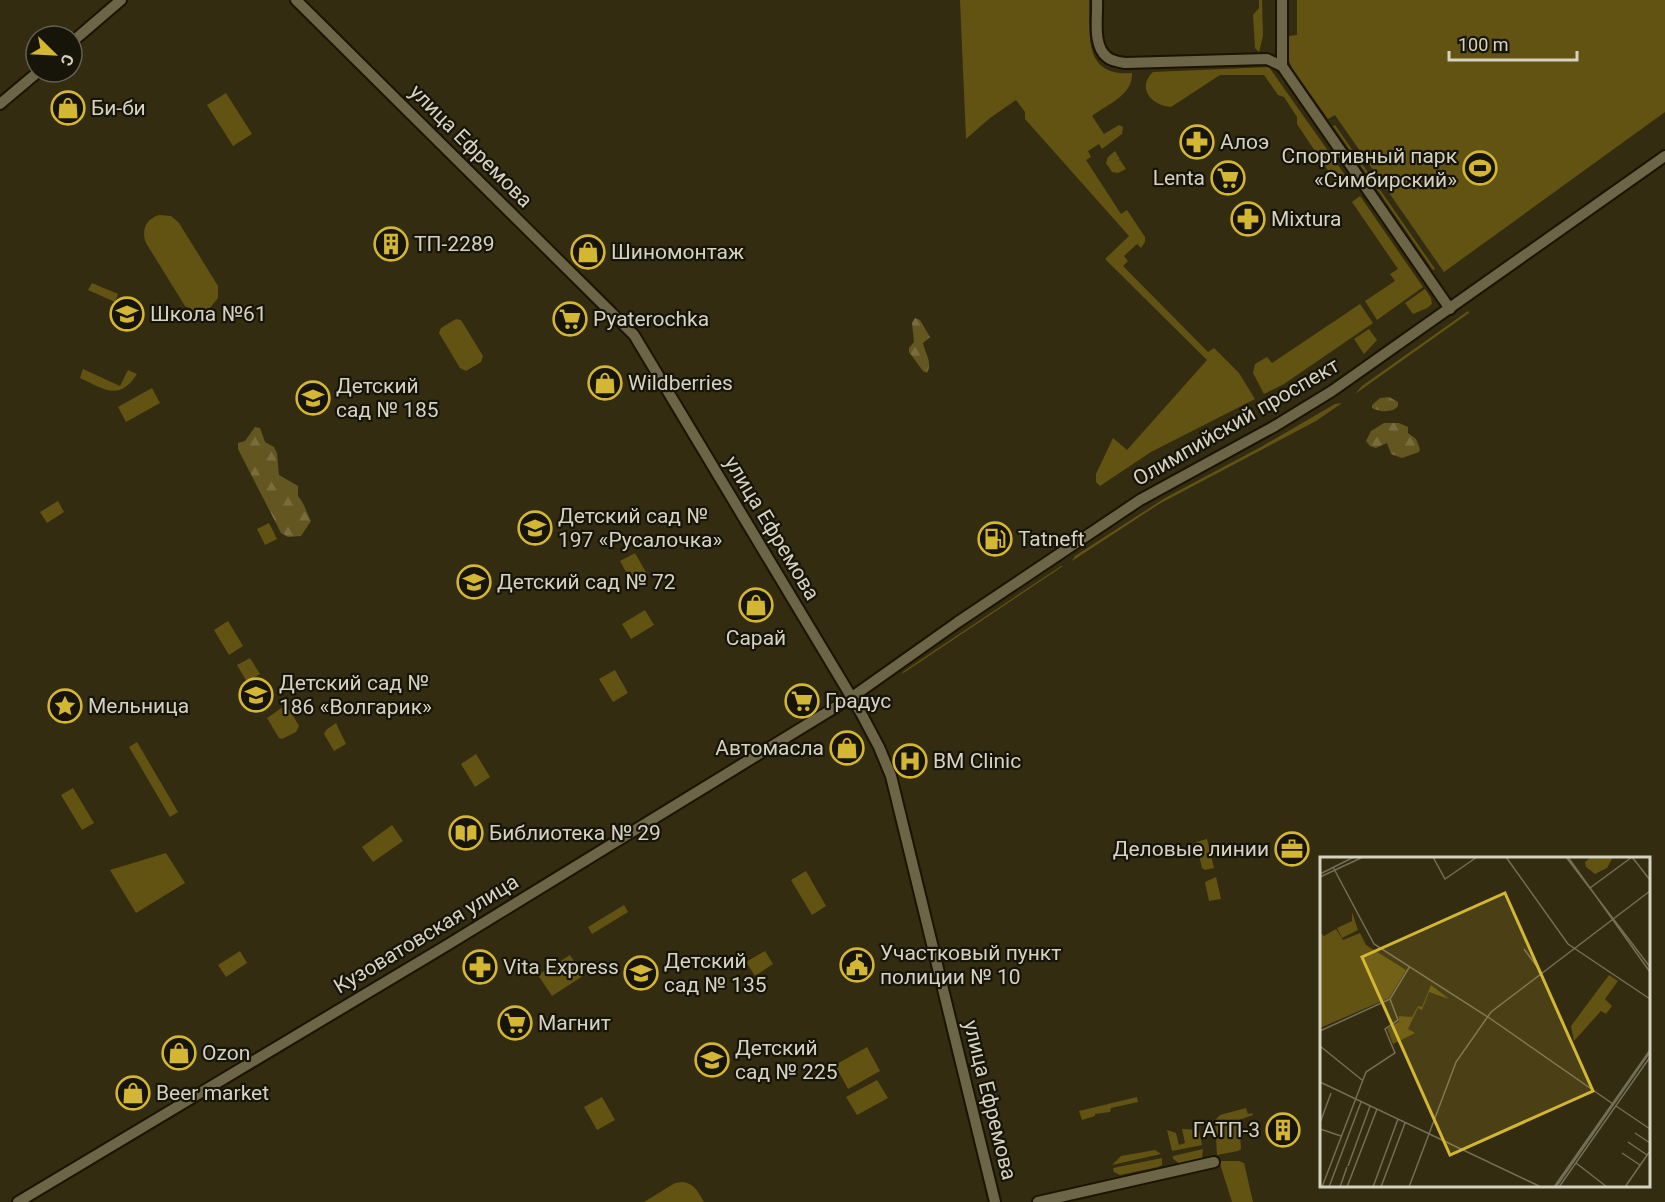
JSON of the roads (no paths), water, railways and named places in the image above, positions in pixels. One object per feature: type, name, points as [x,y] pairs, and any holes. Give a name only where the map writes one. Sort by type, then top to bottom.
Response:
[{"type":"street","points":[[84,32],[121,0]]},
{"type":"street","name":"улица Ефремова","points":[[296,0],[634,335],[873,734],[891,776],[995,1202]]},
{"type":"street","points":[[1097,0],[1098,39],[1101,49],[1107,57],[1116,61],[1125,63],[1267,58],[1282,66],[1450,309]]},
{"type":"street","points":[[1282,0],[1282,66]]},
{"type":"street","points":[[0,104],[24,84]]},
{"type":"street","name":"Олимпийский проспект","points":[[852,698],[958,621],[1109,520],[1158,489],[1304,410],[1665,156]]},
{"type":"street","name":"Кузоватовская улица","points":[[18,1202],[852,698]]},
{"type":"street","points":[[1038,1202],[1214,1162]]},
{"type":"place","name":"Би-би","points":[[68,108]]},
{"type":"place","name":"Алоэ","points":[[1197,142]]},
{"type":"place","name":"Спортивный парк «Симбирский»","points":[[1480,168]]},
{"type":"place","name":"Lenta","points":[[1228,178]]},
{"type":"place","name":"Mixtura","points":[[1248,219]]},
{"type":"place","name":"ТП-2289","points":[[391,244]]},
{"type":"place","name":"Шиномонтаж","points":[[588,252]]},
{"type":"place","name":"Школа №61","points":[[127,314]]},
{"type":"place","name":"Pyaterochka","points":[[570,319]]},
{"type":"place","name":"Wildberries","points":[[605,383]]},
{"type":"place","name":"Детский сад № 185","points":[[313,398]]},
{"type":"place","name":"Детский сад № 197 «Русалочка»","points":[[535,528]]},
{"type":"place","name":"Tatneft","points":[[995,539]]},
{"type":"place","name":"Детский сад № 72","points":[[474,582]]},
{"type":"place","name":"Сарай","points":[[756,605]]},
{"type":"place","name":"Детский сад № 186 «Волгарик»","points":[[256,695]]},
{"type":"place","name":"Градус","points":[[802,701]]},
{"type":"place","name":"Мельница","points":[[65,706]]},
{"type":"place","name":"Автомасла","points":[[847,748]]},
{"type":"place","name":"BM Clinic","points":[[910,761]]},
{"type":"place","name":"Библиотека № 29","points":[[466,833]]},
{"type":"place","name":"Деловые линии","points":[[1292,849]]},
{"type":"place","name":"Участковый пункт полиции № 10","points":[[857,965]]},
{"type":"place","name":"Vita Express","points":[[480,967]]},
{"type":"place","name":"Детский сад № 135","points":[[641,973]]},
{"type":"place","name":"Магнит","points":[[515,1023]]},
{"type":"place","name":"Ozon","points":[[179,1053]]},
{"type":"place","name":"Детский сад № 225","points":[[712,1060]]},
{"type":"place","name":"Beer market","points":[[133,1093]]},
{"type":"place","name":"ГАТП-3","points":[[1283,1130]]}]
